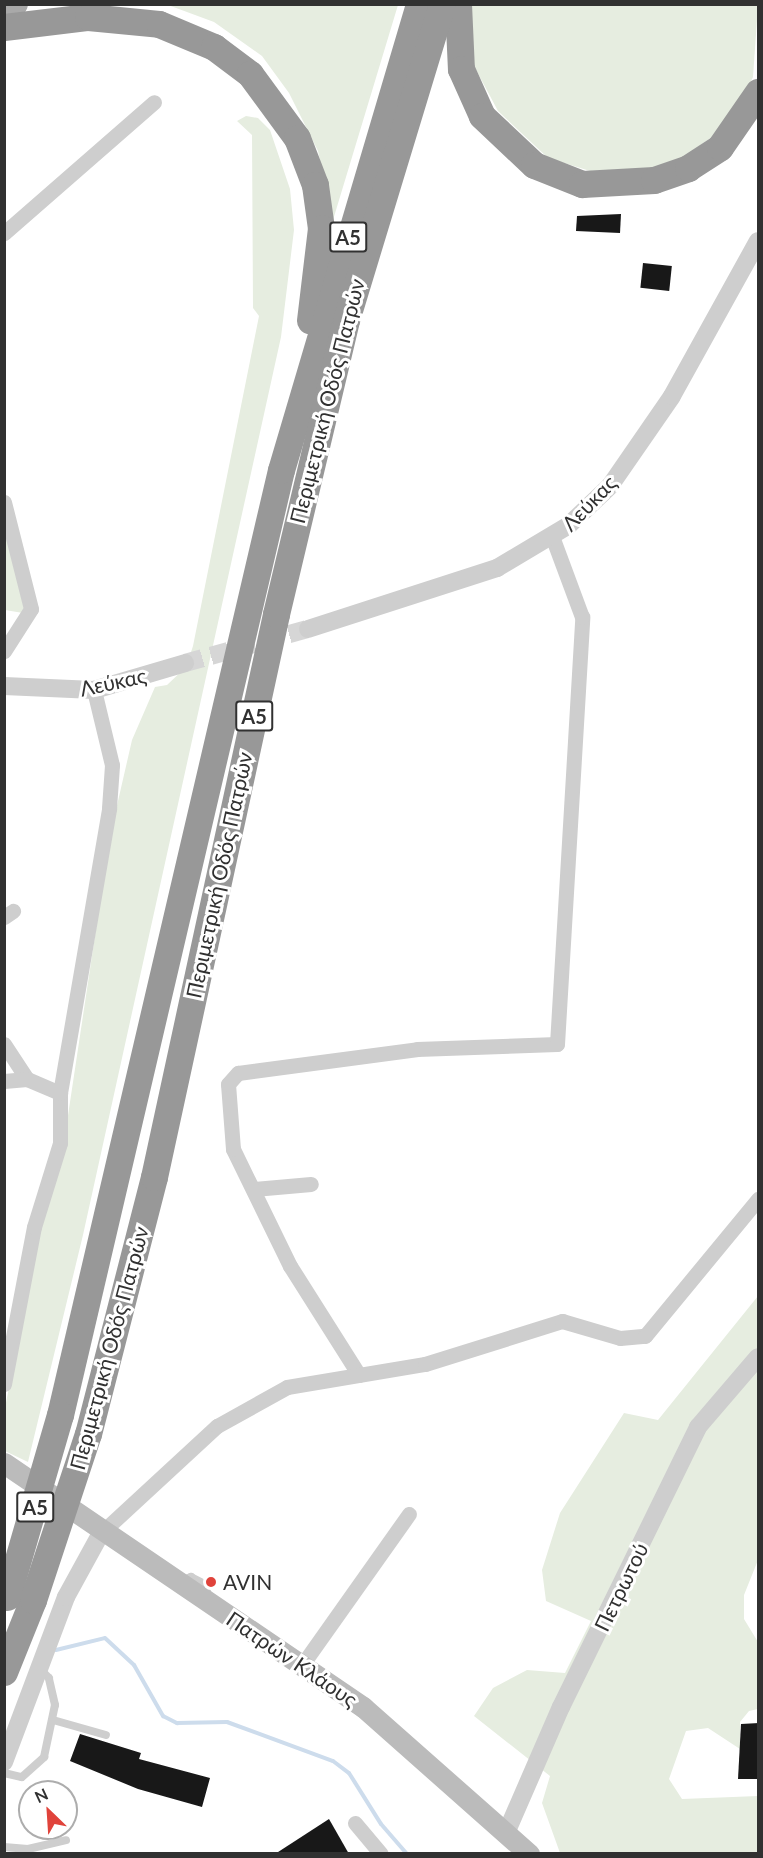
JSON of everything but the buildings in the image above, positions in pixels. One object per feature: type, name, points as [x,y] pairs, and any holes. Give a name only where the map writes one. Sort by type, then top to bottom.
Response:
[{"type":"highway","name":"Περιμετρική Οδός Πατρών","points":[[6,1600],[60,1415],[281,470],[419,4]]},
{"type":"highway","name":"Περιμετρική Οδός Πατρών","points":[[4,1672],[33,1600],[88,1434],[154,1177],[318,431],[400,131],[442,4]]},
{"type":"highway","points":[[458,4],[461,69],[482,116],[534,165],[582,184],[654,180],[688,168],[720,147],[759,92]]},
{"type":"highway","points":[[4,27],[87,17],[170,27],[240,65],[284,116],[310,170],[321,228],[313,302],[281,470]]},
{"type":"main road","points":[[4,9],[16,4]]},
{"type":"main road","name":"Πατρών Κλάους","points":[[4,1464],[101,1533],[302,1665],[398,1734],[507,1831],[529,1854]]},
{"type":"street","points":[[4,233],[154,102]]},
{"type":"street","name":"Λεύκας","points":[[308,629],[483,574],[553,538],[610,486],[658,417],[759,241]]},
{"type":"street","points":[[4,502],[32,609],[4,651]]},
{"type":"street","points":[[359,1374],[290,1266],[254,1189],[228,1127],[228,1084],[238,1073],[417,1049],[557,1044],[582,617],[553,538]]},
{"type":"street","name":"Λεύκας","points":[[4,686],[94,690],[185,663]]},
{"type":"street","points":[[4,1384],[34,1227],[60,1143],[60,1094],[109,808],[110,747],[94,690]]},
{"type":"street","points":[[4,1044],[27,1079]]},
{"type":"street","points":[[4,1082],[27,1079],[60,1094]]},
{"type":"street","points":[[254,1189],[311,1184]]},
{"type":"street","points":[[4,1762],[75,1576],[101,1533],[229,1418],[287,1387],[425,1364],[562,1321],[620,1338],[641,1338],[657,1327],[759,1199]]},
{"type":"street","name":"Πετρωτού","points":[[507,1831],[561,1707],[698,1426],[759,1357]]},
{"type":"street","points":[[302,1665],[409,1514]]},
{"type":"street","points":[[355,1823],[381,1854]]},
{"type":"lane","points":[[4,1773],[22,1777],[33,1772],[44,1757],[53,1720],[49,1678],[40,1669]]},
{"type":"lane","points":[[53,1720],[106,1735]]},
{"type":"lane","points":[[4,1847],[28,1849],[66,1840]]},
{"type":"shaded area","points":[[168,5],[398,5],[333,220],[318,151],[289,93],[262,56],[214,22]]},
{"type":"shaded area","points":[[470,5],[758,5],[753,77],[739,106],[712,137],[680,159],[653,168],[590,171],[548,158],[498,111],[474,66]]},
{"type":"shaded area","points":[[246,116],[258,118],[270,130],[290,189],[294,230],[281,337],[83,1235],[28,1462],[5,1451],[5,1408],[37,1241],[61,1162],[110,836],[132,740],[155,687],[167,685],[186,667],[193,646],[259,316],[253,308],[252,135],[237,121]]},
{"type":"shaded area","points":[[4,528],[24,607],[23,613],[5,610]]},
{"type":"shaded area","points":[[758,1296],[758,1560],[744,1595],[744,1619],[758,1642],[758,1709],[749,1711],[740,1722],[740,1749],[708,1728],[686,1731],[669,1779],[682,1799],[758,1796],[758,1853],[560,1853],[542,1803],[550,1776],[474,1716],[493,1688],[527,1670],[565,1673],[591,1621],[546,1601],[542,1570],[560,1513],[624,1413],[658,1420]]},
{"type":"waterway","points":[[56,1650],[105,1638],[134,1665],[163,1716],[177,1723],[227,1722],[333,1761],[349,1773],[381,1824],[407,1854]]},
{"type":"tunnel","points":[[185,663],[308,629]]},
{"type":"place","name":"AVIN","points":[[211,1582]]}]
